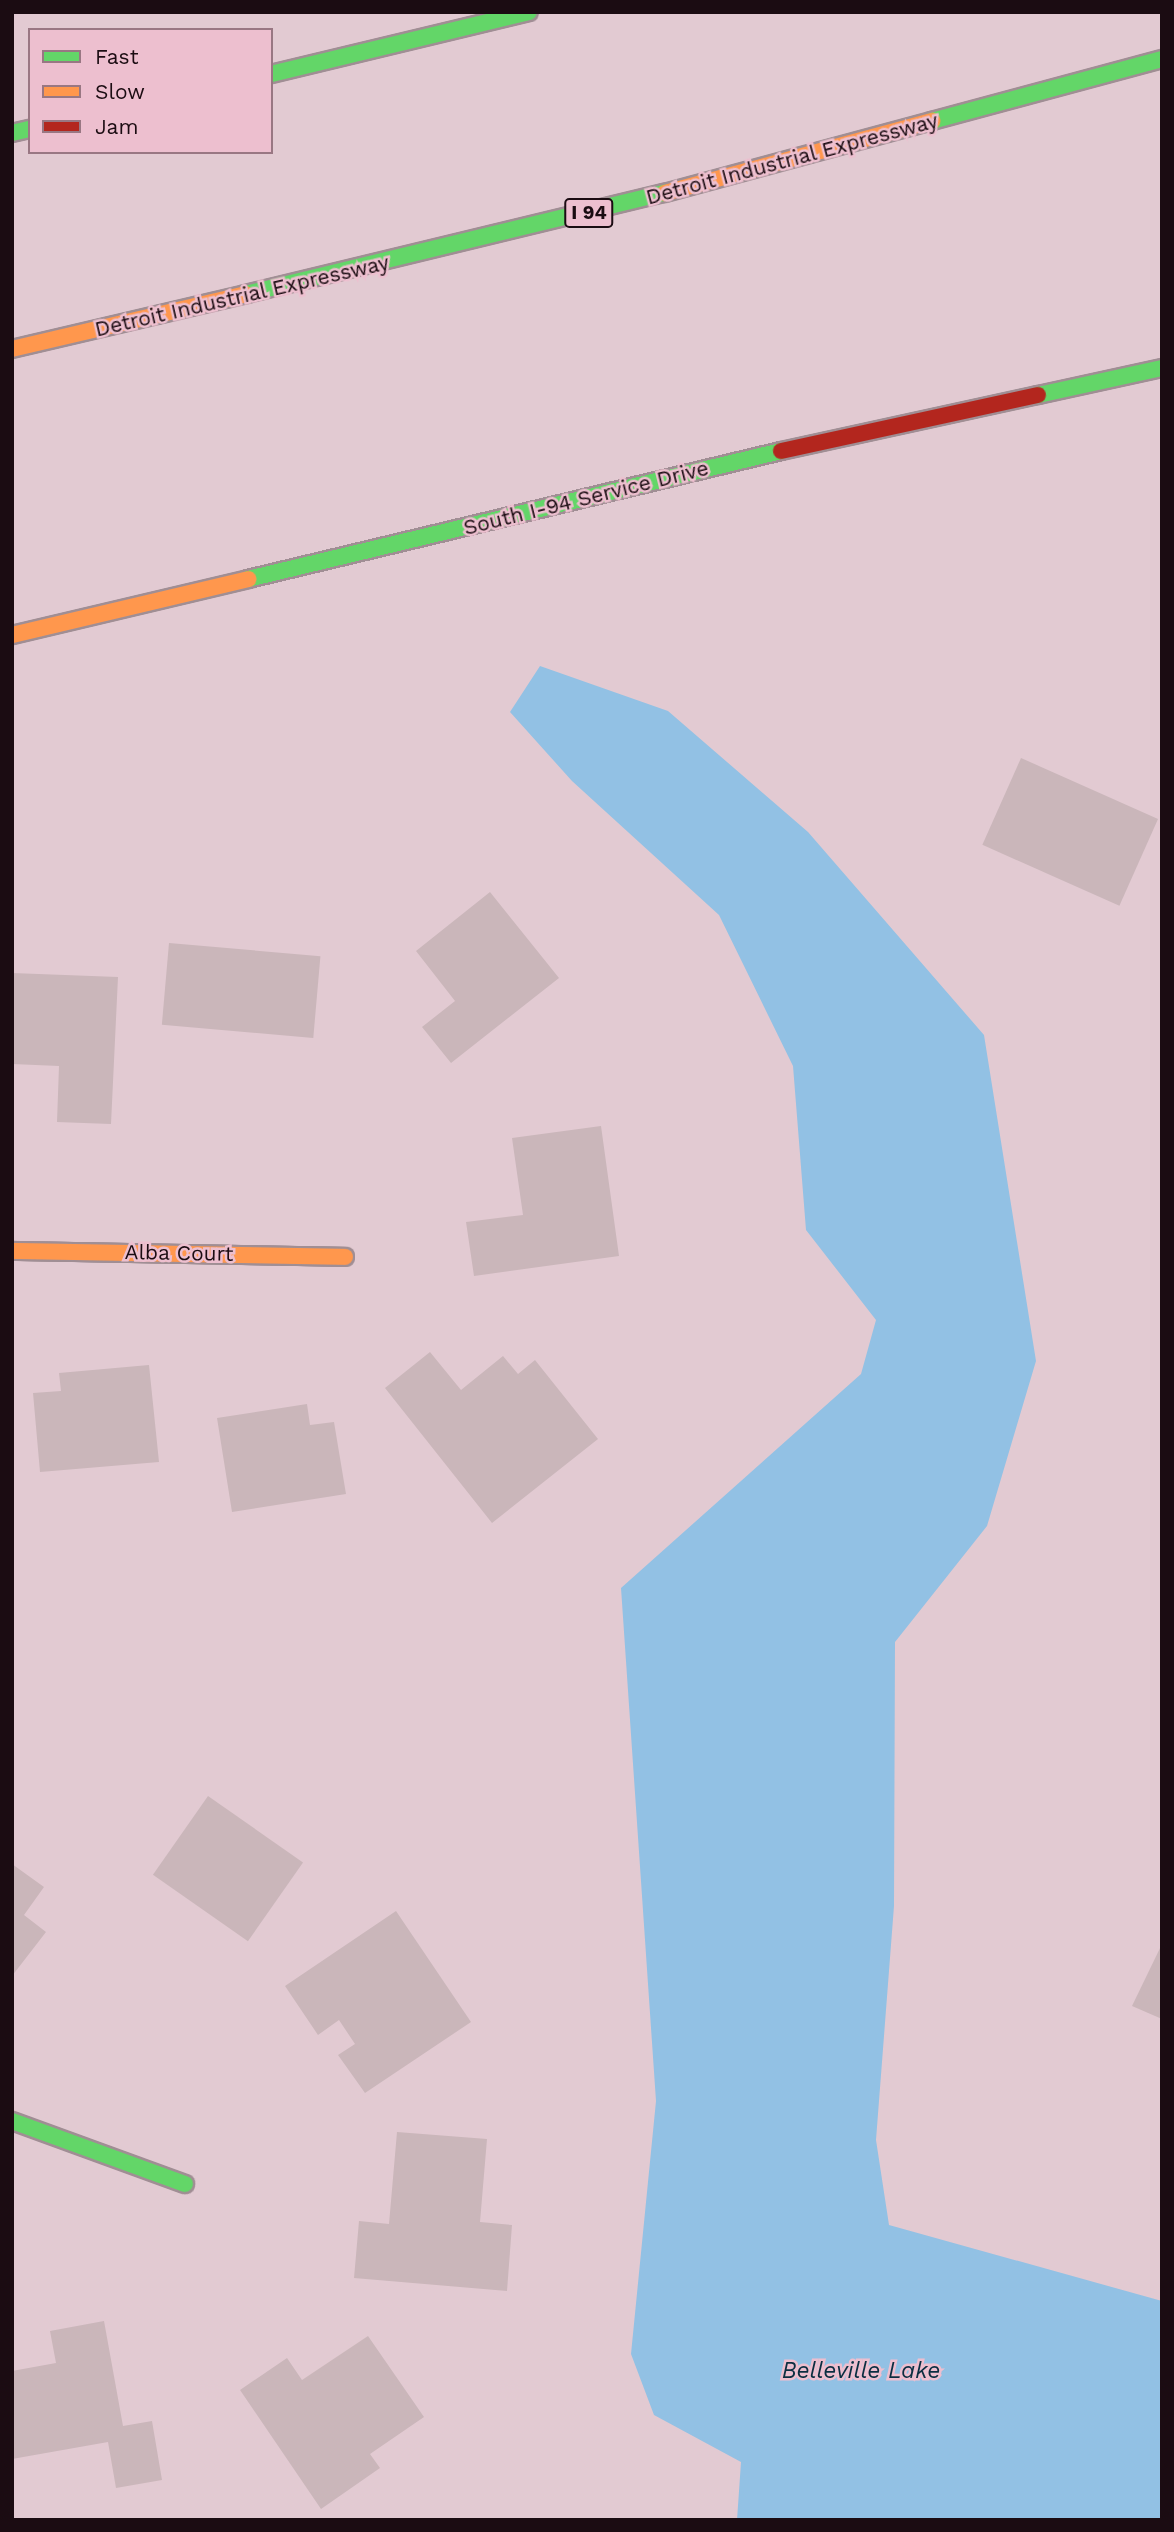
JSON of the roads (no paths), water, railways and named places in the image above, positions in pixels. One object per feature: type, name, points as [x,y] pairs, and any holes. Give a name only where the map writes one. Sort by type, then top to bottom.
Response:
[{"type":"main road","points":[[273,74],[529,12]]},
{"type":"main road","name":"Detroit Industrial Expressway","points":[[12,349],[597,211],[1162,59]]},
{"type":"main road","name":"South I-94 Service Drive","points":[[12,635],[778,452],[1162,368]]},
{"type":"main road","name":"Alba Court","points":[[12,1251],[345,1257]]},
{"type":"main road","points":[[12,2121],[186,2184]]},
{"type":"water","name":"Belleville Lake","points":[[540,666],[668,711],[808,832],[984,1035],[1036,1361],[987,1526],[895,1642],[894,1906],[876,2140],[889,2225],[1162,2301],[1162,2520],[737,2520],[741,2462],[654,2415],[631,2354],[656,2101],[621,1588],[861,1374],[876,1320],[806,1230],[793,1066],[719,915],[572,781],[510,712]]}]
